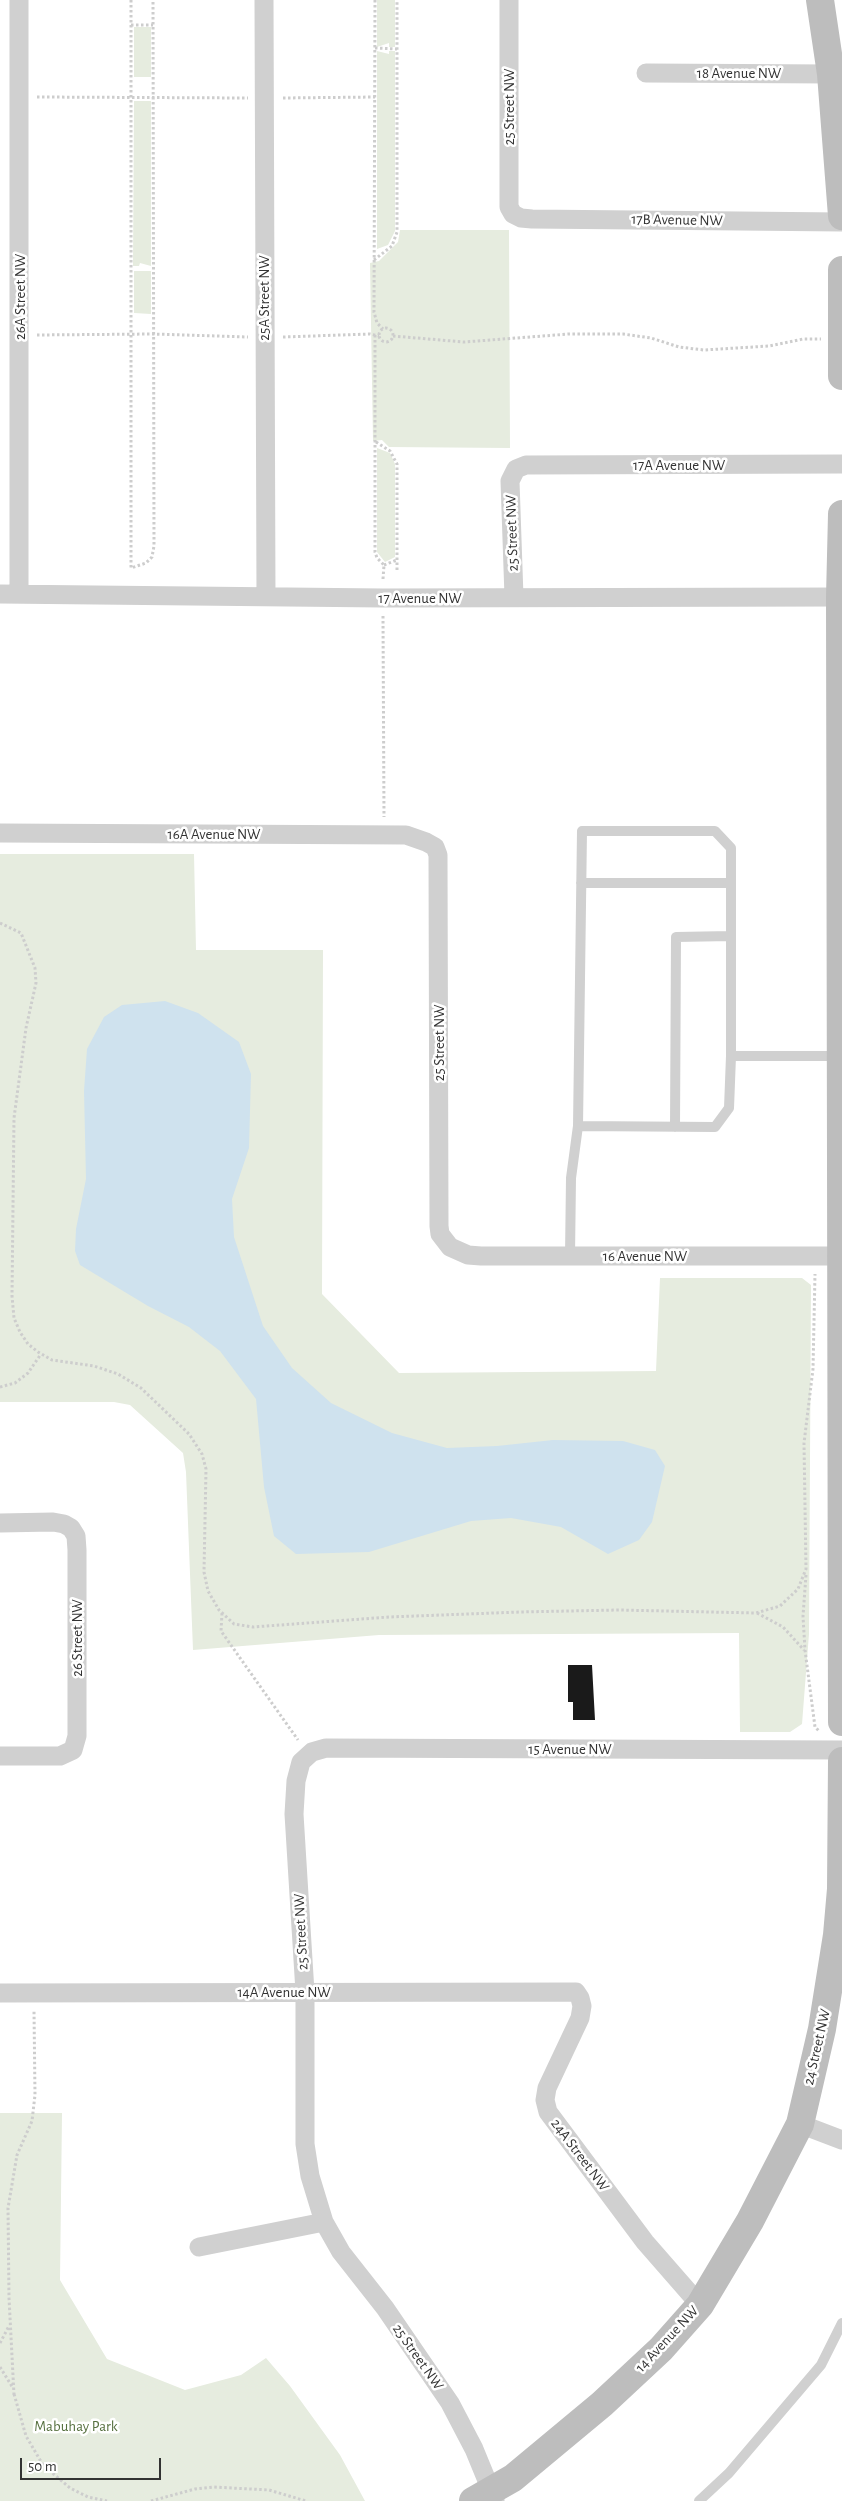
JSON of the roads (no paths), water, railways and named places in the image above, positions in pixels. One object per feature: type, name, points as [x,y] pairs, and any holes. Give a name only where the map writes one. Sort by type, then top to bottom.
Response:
[{"type":"street","name":"26A Street NW","points":[[19,0],[19,594]]},
{"type":"street","name":"25A Street NW","points":[[264,0],[266,596]]},
{"type":"street","name":"25 Street NW","points":[[509,0],[509,207],[513,214]]},
{"type":"street","points":[[820,0],[831,74],[842,216]]},
{"type":"street","name":"18 Avenue NW","points":[[646,73],[831,74]]},
{"type":"street","name":"17B Avenue NW","points":[[513,214],[521,218],[532,219],[842,222]]},
{"type":"street","points":[[842,270],[842,376]]},
{"type":"street","name":"17A Avenue NW","points":[[516,469],[526,465],[842,464]]},
{"type":"street","name":"25 Street NW","points":[[514,597],[510,481],[516,469]]},
{"type":"street","points":[[832,1728],[841,1389],[833,1256],[841,1056],[840,597],[842,514]]},
{"type":"street","name":"17 Avenue NW","points":[[0,594],[840,597]]},
{"type":"street","name":"16A Avenue NW","points":[[0,833],[384,834],[406,835],[426,842]]},
{"type":"street","name":"25 Street NW","points":[[426,842],[435,847],[438,855],[439,1226],[440,1234],[450,1247]]},
{"type":"street","name":"16 Avenue NW","points":[[450,1247],[468,1255],[833,1256]]},
{"type":"street","name":"26 Street NW","points":[[0,1523],[53,1522],[71,1528],[76,1536],[77,1550],[77,1736],[73,1750],[60,1756],[0,1756]]},
{"type":"street","name":"15 Avenue NW","points":[[305,1758],[326,1748],[842,1750]]},
{"type":"street","name":"25 Street NW","points":[[305,1758],[296,1781],[294,1814],[305,1992],[305,2144],[310,2176],[324,2222],[341,2252],[385,2308],[450,2403],[487,2498]]},
{"type":"street","name":"24 Street NW","points":[[800,2124],[822,2029],[837,1935],[841,1889],[842,1761]]},
{"type":"street","name":"14A Avenue NW","points":[[0,1993],[568,1991]]},
{"type":"street","name":"24A Street NW","points":[[568,1991],[576,1992],[580,1998],[581,2012],[573,2034],[547,2088],[545,2100],[548,2112],[645,2242],[700,2305]]},
{"type":"street","points":[[800,2124],[842,2140]]},
{"type":"street","name":"14 Avenue NW","points":[[487,2498],[602,2404],[661,2349],[700,2305],[750,2221],[800,2124]]},
{"type":"street","points":[[199,2247],[324,2222]]},
{"type":"lane","points":[[570,1256],[571,1178],[578,1126],[582,831],[715,831],[731,848],[731,1056],[729,1108],[715,1127],[578,1126]]},
{"type":"lane","points":[[581,883],[731,883]]},
{"type":"lane","points":[[675,1127],[676,937],[731,936]]},
{"type":"lane","points":[[731,1056],[841,1056]]},
{"type":"lane","points":[[699,2501],[729,2473],[821,2364],[842,2323]]},
{"type":"water","points":[[165,1001],[198,1013],[239,1042],[251,1074],[249,1148],[232,1199],[234,1237],[263,1326],[292,1368],[331,1403],[392,1433],[447,1448],[497,1446],[553,1440],[623,1441],[655,1450],[665,1466],[652,1522],[639,1540],[608,1554],[561,1527],[511,1518],[471,1521],[369,1552],[296,1554],[274,1536],[264,1487],[256,1399],[220,1351],[189,1327],[148,1306],[80,1265],[75,1251],[76,1229],[86,1179],[84,1091],[87,1049],[104,1017],[122,1005]]},
{"type":"park label","name":"Mabuhay Park","points":[[76,2426]]}]
